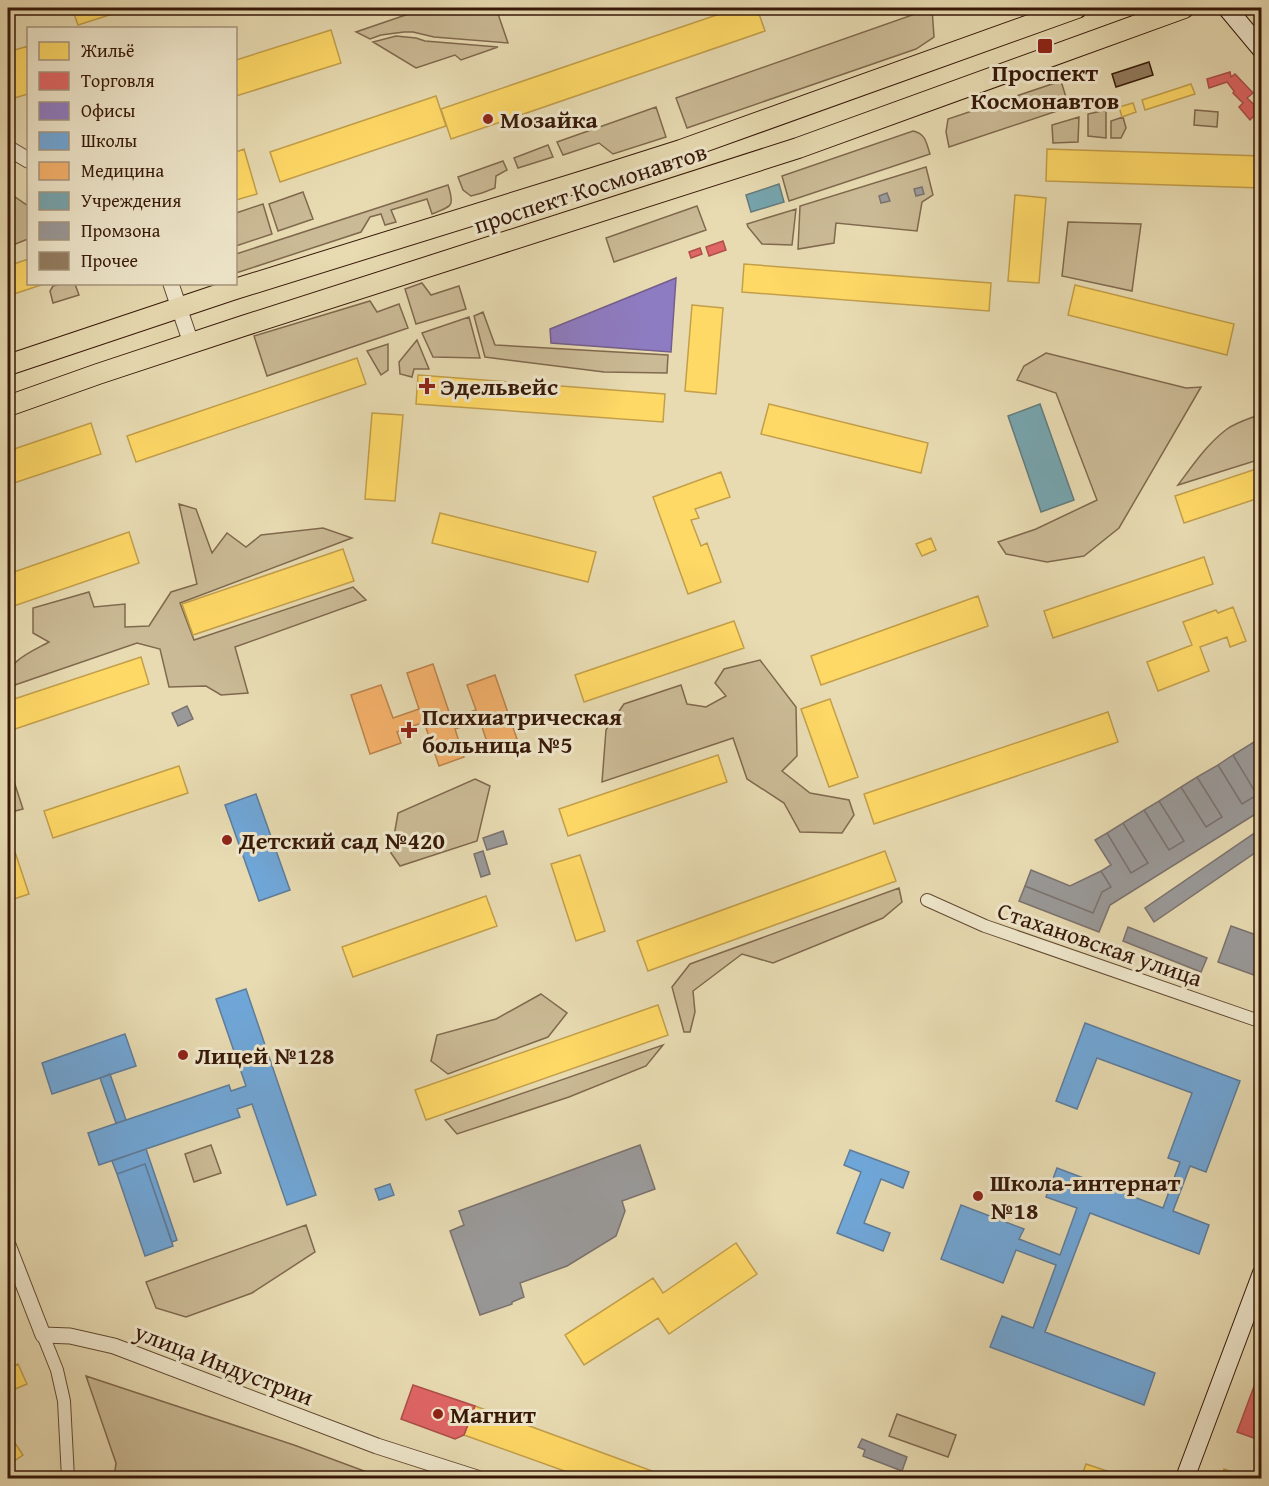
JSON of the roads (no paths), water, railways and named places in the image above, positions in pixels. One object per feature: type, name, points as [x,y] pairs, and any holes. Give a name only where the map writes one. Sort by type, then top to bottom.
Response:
[{"type":"main road","name":"проспект Космонавтов","points":[[8,365],[179,308],[681,150],[1077,8]]},
{"type":"main road","name":"проспект Космонавтов","points":[[8,406],[191,343],[777,155],[1184,8]]},
{"type":"main road","points":[[1227,8],[1262,50]]},
{"type":"main road","points":[[1185,1479],[1262,1273]]},
{"type":"street","points":[[8,148],[27,159]]},
{"type":"street","points":[[171,285],[191,343]]},
{"type":"street","name":"Стахановская улица","points":[[927,900],[985,926],[1262,1022]]},
{"type":"street","points":[[8,1245],[57,1370],[64,1401],[68,1479]]},
{"type":"street","name":"улица Индустрии","points":[[43,1335],[70,1336],[114,1346],[377,1446],[477,1479]]},
{"type":"place","name":"Проспект Космонавтов","points":[[1045,46]]},
{"type":"place","name":"Мозайка","points":[[488,119]]},
{"type":"place","name":"Эдельвейс","points":[[427,386]]},
{"type":"place","name":"Психиатрическая больница №5","points":[[409,730]]},
{"type":"place","name":"Детский сад №420","points":[[227,840]]},
{"type":"place","name":"Лицей №128","points":[[183,1055]]},
{"type":"place","name":"Школа-интернат №18","points":[[978,1196]]},
{"type":"place","name":"Магнит","points":[[438,1414]]}]
